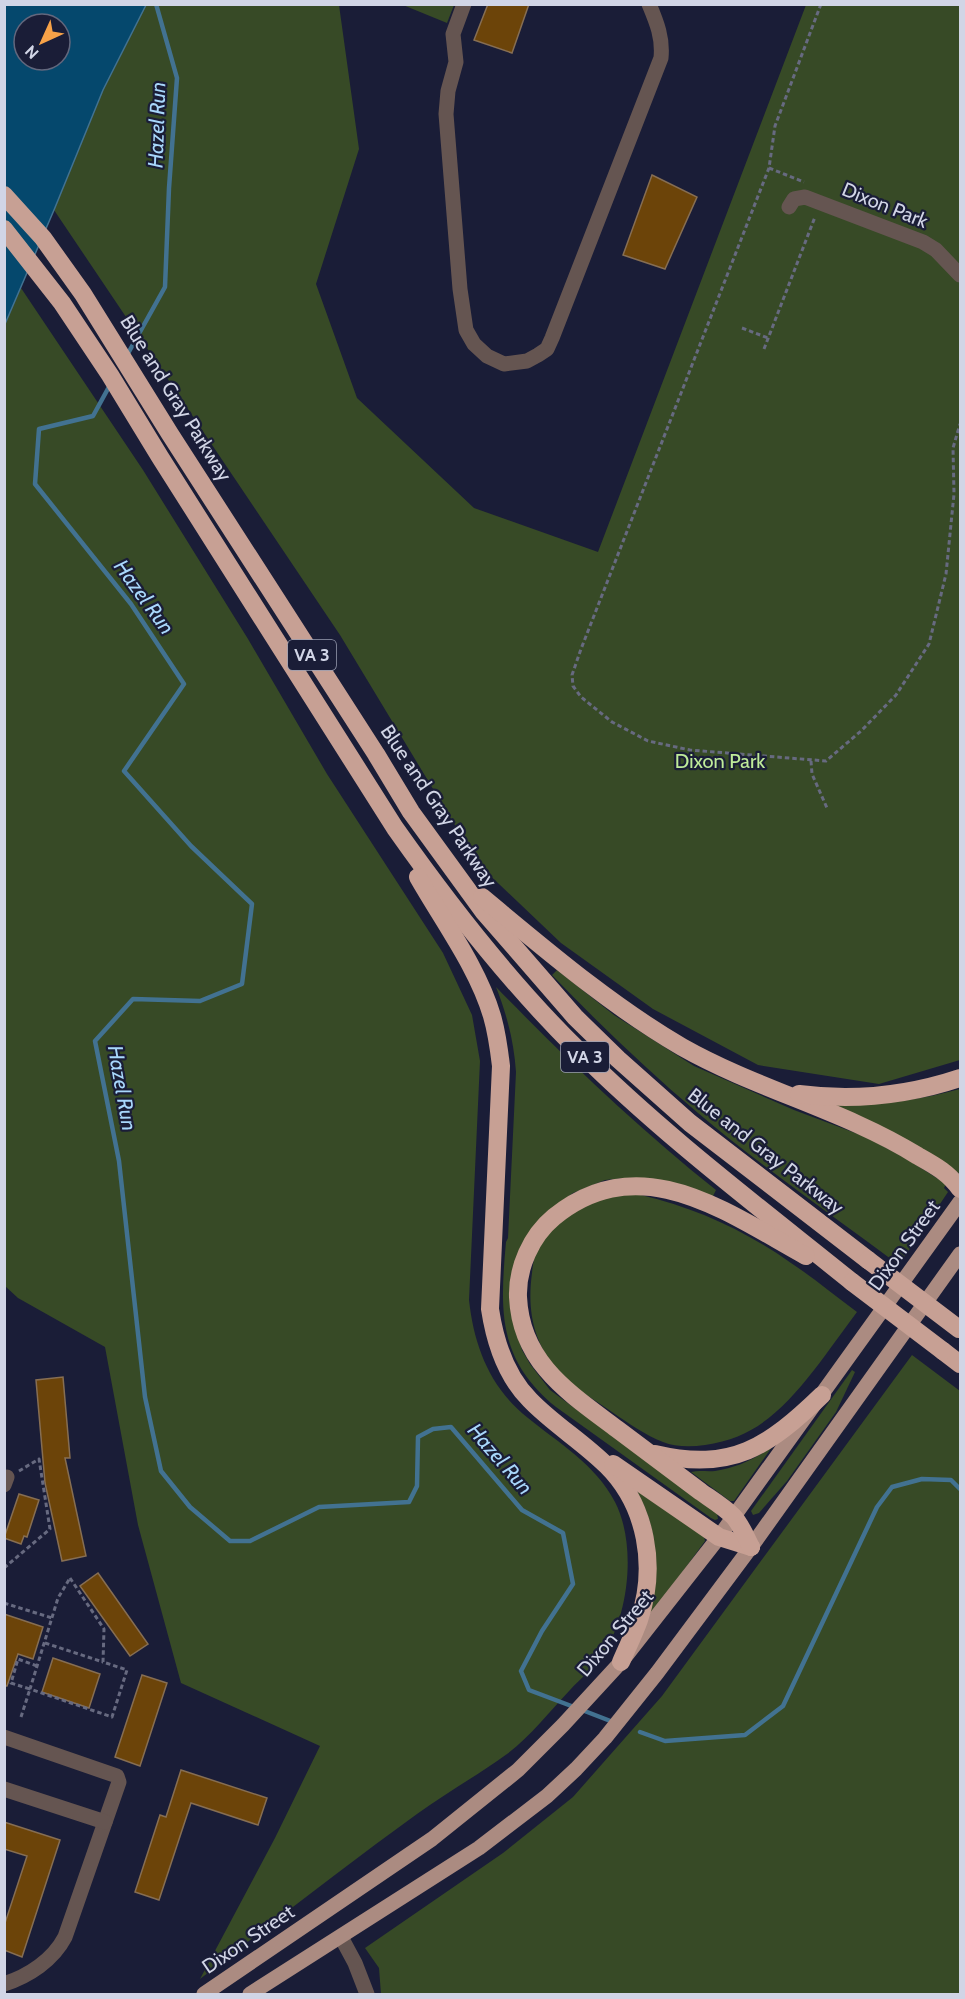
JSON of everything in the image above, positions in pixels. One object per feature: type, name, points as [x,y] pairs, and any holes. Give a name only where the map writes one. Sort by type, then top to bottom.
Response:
[{"type":"highway","name":"Blue and Gray Parkway","points":[[4,195],[43,238],[83,294],[411,812],[483,911],[574,1017],[690,1123],[960,1330]]},
{"type":"highway","name":"VA 3","points":[[4,229],[62,303],[110,375],[367,784],[426,873],[478,939],[577,1049],[675,1139],[852,1282],[960,1364]]},
{"type":"highway","points":[[367,784],[481,988],[492,1014],[501,1066],[490,1309],[500,1353],[511,1375],[529,1400],[607,1466],[622,1483],[642,1522],[647,1549],[645,1591],[639,1619],[621,1662]]},
{"type":"highway","points":[[454,874],[586,982],[682,1047],[711,1062],[903,1146],[948,1174],[960,1189]]},
{"type":"highway","points":[[779,1091],[839,1097],[877,1095],[914,1090],[960,1078]]},
{"type":"highway","points":[[751,1547],[734,1517],[562,1387],[541,1363],[525,1335],[520,1315],[518,1294],[520,1274],[526,1254],[536,1236],[567,1206],[586,1196],[624,1185],[664,1190],[692,1197],[719,1208],[852,1282]]},
{"type":"highway","points":[[648,1452],[701,1461],[718,1460],[744,1453],[774,1436],[822,1395]]},
{"type":"highway","points":[[581,1443],[719,1538],[751,1547]]},
{"type":"main road","name":"Dixon Street","points":[[204,1995],[432,1839],[531,1758],[621,1662],[719,1538],[960,1202]]},
{"type":"main road","points":[[250,1995],[479,1848],[547,1796],[576,1769],[605,1738],[657,1673],[751,1547],[960,1254]]},
{"type":"lane","points":[[464,4],[453,34],[456,62],[448,91],[446,114],[460,289],[466,330],[474,344],[487,356],[504,364],[527,361],[547,349],[552,338],[661,58],[660,30],[649,4]]},
{"type":"lane","name":"Dixon Park","points":[[789,207],[794,199],[805,197],[923,242],[936,250],[960,275]]},
{"type":"lane","points":[[4,1737],[117,1776],[118,1782],[59,1949],[49,1960],[4,1984]]},
{"type":"lane","points":[[4,1789],[105,1822]]},
{"type":"lane","points":[[340,1936],[355,1963],[367,1995]]},
{"type":"path","points":[[821,4],[775,126],[769,168],[581,649],[573,675],[573,686],[595,709],[648,741],[690,750],[798,758],[811,761],[826,761],[837,754],[880,713],[911,675],[929,644],[948,563],[954,494],[953,448],[960,424]]},
{"type":"path","points":[[764,349],[820,202]]},
{"type":"path","points":[[742,328],[768,338]]},
{"type":"path","points":[[811,761],[812,774],[827,808]]},
{"type":"path","points":[[4,1568],[50,1529],[39,1459],[6,1481]]},
{"type":"path","points":[[21,1717],[58,1598],[70,1578],[104,1629],[103,1662]]},
{"type":"path","points":[[4,1603],[52,1618]]},
{"type":"path","points":[[37,1666],[18,1659],[11,1683],[112,1717],[127,1671],[44,1643]]},
{"type":"green space","points":[[454,4],[447,23],[403,5]]},
{"type":"green space","name":"Dixon Park","points":[[146,5],[339,5],[359,149],[316,284],[357,398],[474,508],[598,552],[806,5],[960,5],[960,1060],[879,1084],[758,1065],[653,1009],[561,943],[479,865],[340,635],[54,210],[103,90]]},
{"type":"green space","points":[[21,288],[143,470],[248,639],[327,774],[443,953],[472,1015],[480,1061],[469,1300],[475,1334],[486,1365],[503,1393],[528,1418],[587,1466],[607,1489],[622,1519],[626,1539],[628,1559],[624,1601],[611,1640],[595,1665],[532,1732],[507,1754],[428,1806],[308,1895],[200,1979],[275,1838],[320,1746],[181,1683],[138,1525],[105,1347],[18,1298],[5,1286],[4,324]]},
{"type":"green space","points":[[557,970],[614,1015],[694,1066],[794,1110],[866,1137],[946,1184],[944,1188],[948,1192],[899,1265],[722,1133],[679,1097],[623,1046],[552,975]]},
{"type":"green space","points":[[496,987],[603,1092],[716,1190],[712,1198],[652,1179],[626,1178],[605,1180],[573,1193],[536,1225],[516,1330],[522,1350],[550,1390],[717,1513],[718,1519],[711,1518],[556,1407],[522,1371],[513,1352],[507,1332],[503,1290],[508,1238],[516,1072],[514,1050]]},
{"type":"green space","points":[[960,1089],[960,1174],[910,1143],[825,1104],[860,1105],[893,1102]]},
{"type":"green space","points":[[641,1195],[681,1206],[737,1230],[800,1269],[857,1312],[795,1393],[766,1420],[742,1435],[708,1445],[696,1446],[673,1445],[656,1439],[570,1383],[550,1360],[537,1337],[530,1300],[534,1260],[545,1232],[574,1209],[596,1198]]},
{"type":"green space","points":[[912,1355],[960,1391],[960,1994],[381,1994],[379,1968],[365,1948],[503,1853],[573,1797],[662,1696]]},
{"type":"green space","points":[[852,1370],[855,1372],[836,1412],[787,1481],[759,1513],[753,1515],[751,1511]]},
{"type":"green space","points":[[772,1447],[734,1501],[730,1501],[691,1472],[730,1468]]},
{"type":"green space","points":[[637,1491],[704,1536],[705,1541],[646,1622],[654,1571],[654,1541],[651,1526]]},
{"type":"water","points":[[5,5],[146,5],[103,90],[5,324]]},
{"type":"building","points":[[488,4],[529,4],[512,53],[474,40]]},
{"type":"building","points":[[652,175],[697,197],[665,269],[623,255]]},
{"type":"building","points":[[63,1377],[70,1458],[65,1458],[86,1556],[62,1561],[45,1483],[36,1380]]},
{"type":"building","points":[[19,1494],[39,1500],[27,1537],[24,1536],[21,1544],[4,1538]]},
{"type":"building","points":[[98,1573],[148,1644],[130,1656],[80,1586]]},
{"type":"building","points":[[4,1614],[43,1627],[33,1659],[18,1654],[7,1686],[4,1686]]},
{"type":"building","points":[[53,1658],[100,1674],[89,1708],[42,1692]]},
{"type":"building","points":[[142,1675],[167,1683],[140,1766],[115,1757]]},
{"type":"building","points":[[181,1770],[267,1798],[258,1825],[191,1803],[159,1900],[135,1892],[160,1815],[166,1817]]},
{"type":"building","points":[[4,1822],[60,1840],[22,1957],[4,1950],[4,1926],[27,1856],[4,1849]]},
{"type":"waterway","name":"Hazel Run","points":[[126,357],[165,287],[177,78],[156,4]]},
{"type":"waterway","name":"Hazel Run","points":[[110,385],[93,416],[39,429],[35,484],[131,604],[184,684],[124,771],[191,846],[252,904],[242,984],[200,1001],[133,999],[95,1041],[119,1161],[145,1397],[161,1471],[190,1507],[230,1541],[250,1541],[319,1507],[409,1502],[417,1486],[418,1437],[433,1429],[451,1427],[522,1510],[563,1533],[573,1584],[542,1631],[521,1671],[529,1690],[574,1707]]},
{"type":"waterway","name":"Hazel Run","points":[[640,1732],[665,1741],[745,1735],[783,1706],[877,1507],[892,1487],[922,1479],[951,1480],[960,1489]]},
{"type":"waterway","name":"Hazel Run","points":[[582,1710],[613,1722]]}]
